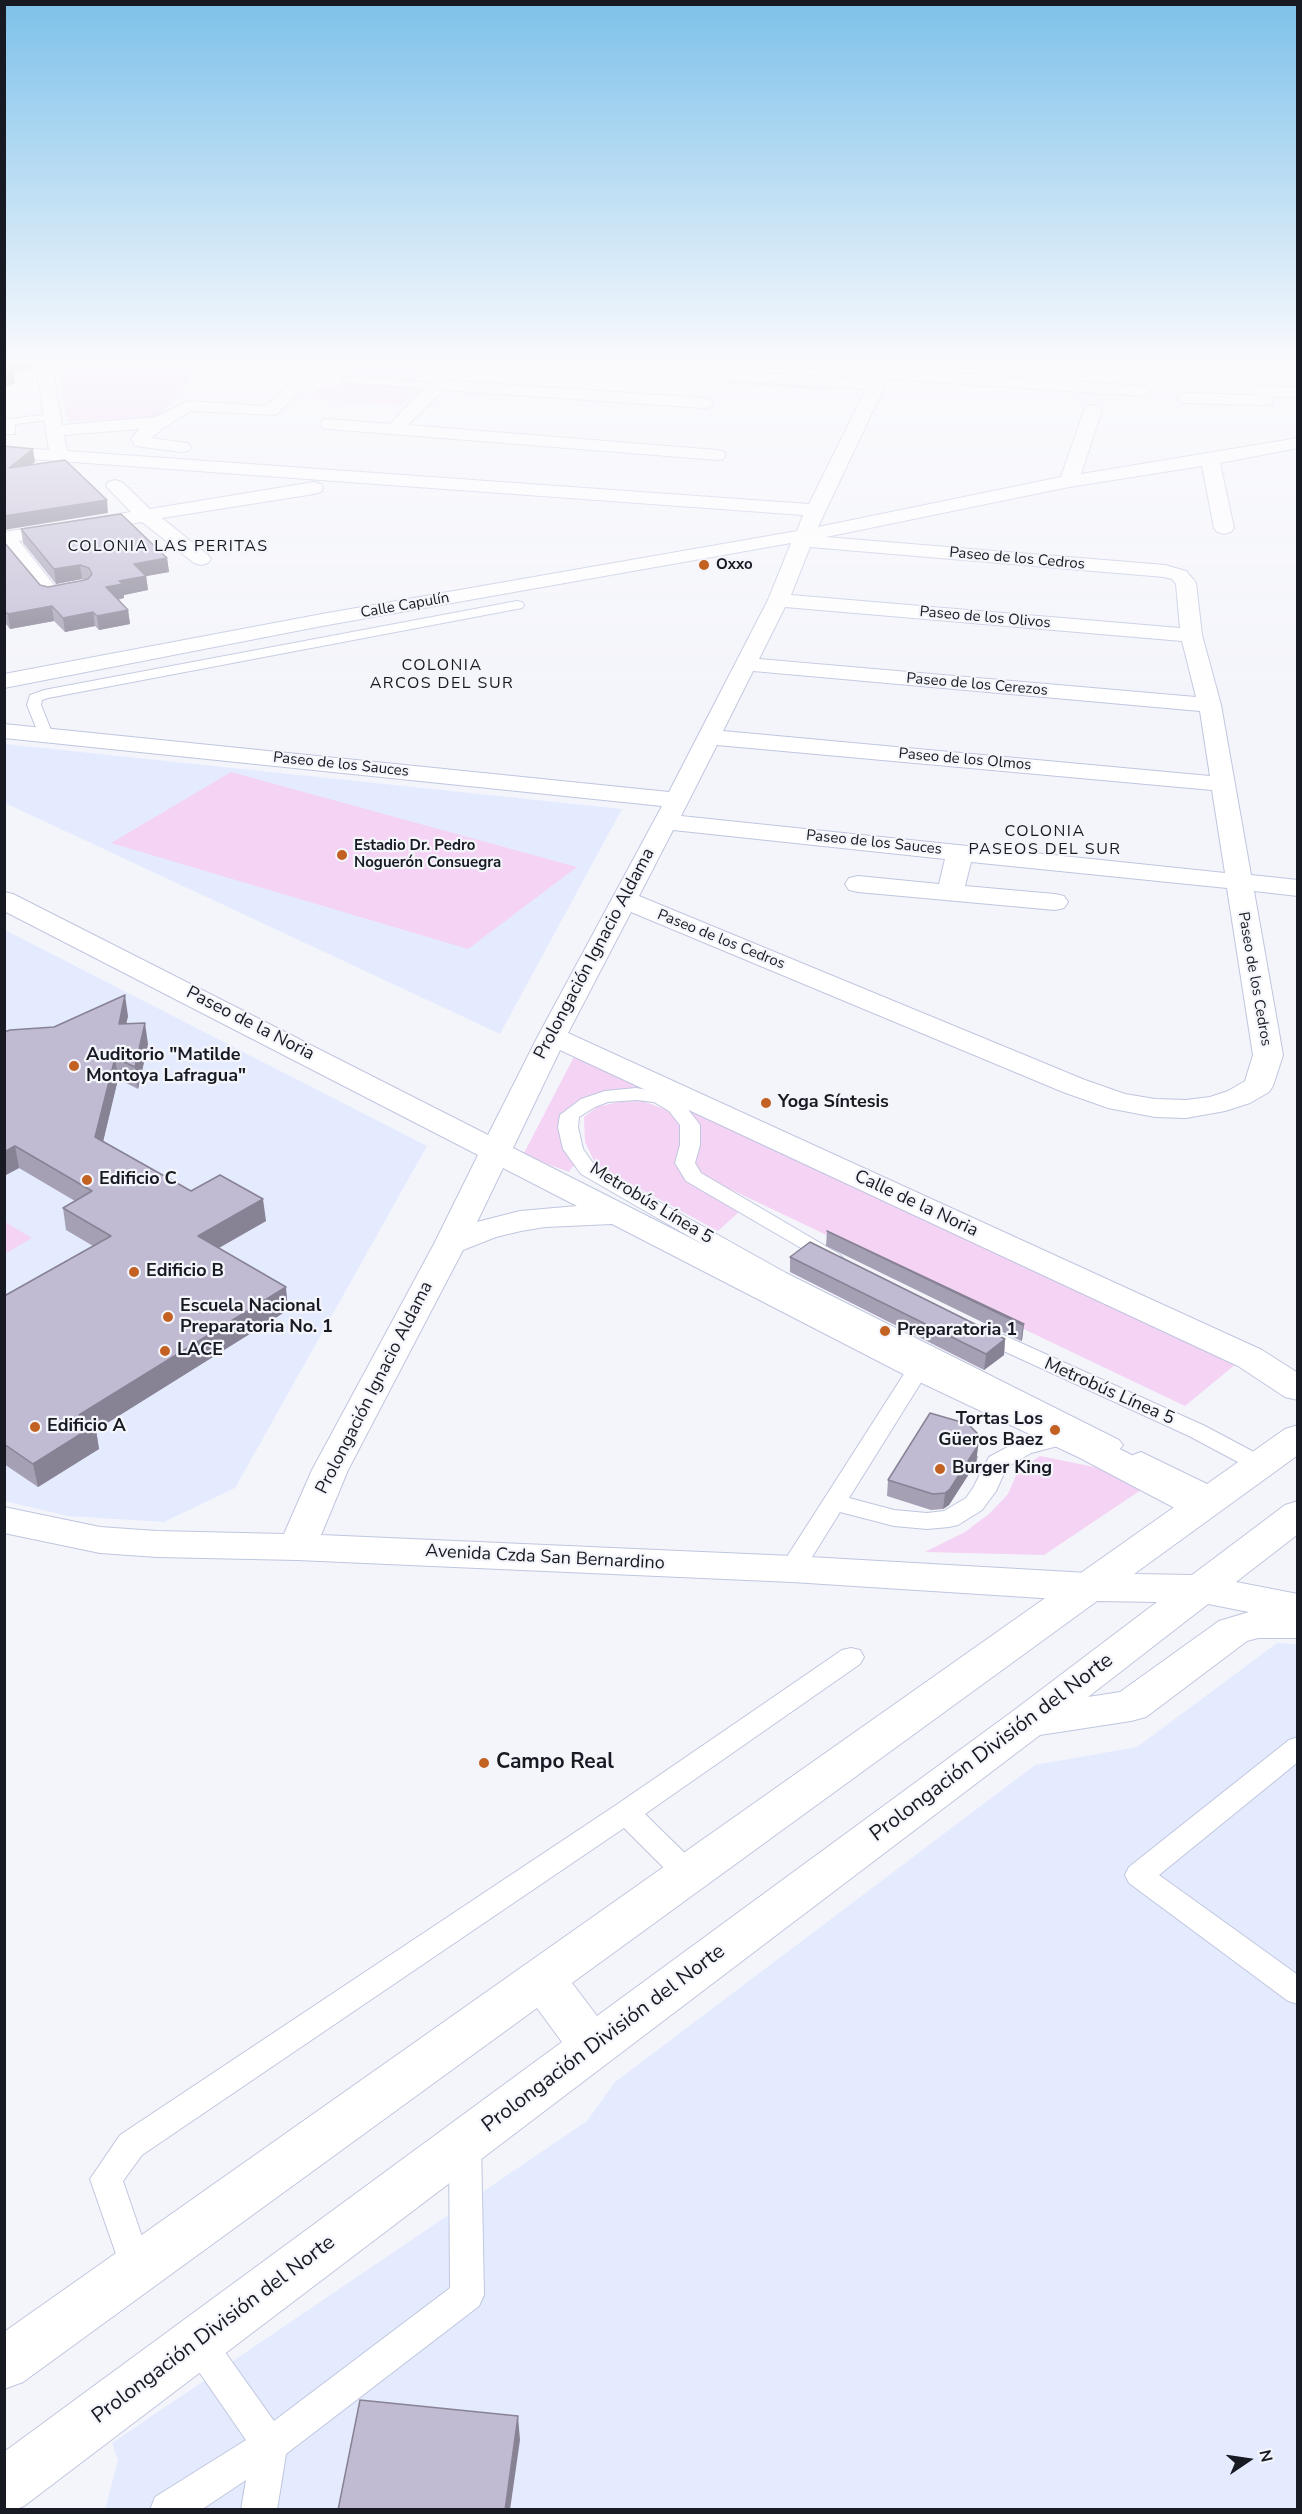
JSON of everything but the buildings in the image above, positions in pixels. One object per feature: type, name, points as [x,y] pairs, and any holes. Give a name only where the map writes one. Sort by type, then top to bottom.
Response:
[{"type":"street","points":[[344,477],[809,529],[1093,477]]},
{"type":"street","name":"Prolongación Ignacio Aldama","points":[[297,1547],[330,1470],[450,1244],[552,1036],[671,811],[778,600],[833,477]]},
{"type":"street","points":[[1214,477],[1224,528]]},
{"type":"street","points":[[5,538],[366,479]]},
{"type":"street","points":[[115,486],[201,559]]},
{"type":"street","name":"Paseo de los Cedros","points":[[623,899],[1074,1086],[1119,1102],[1155,1108],[1186,1109],[1230,1100],[1258,1086],[1268,1055],[1210,705],[1191,635],[1186,583],[1179,575],[1165,571],[809,529]]},
{"type":"street","name":"Calle Capulín","points":[[4,681],[809,529]]},
{"type":"street","points":[[5,538],[51,593],[82,587]]},
{"type":"street","name":"Paseo de los Olivos","points":[[778,600],[1191,635]]},
{"type":"street","name":"Paseo de los Cerezos","points":[[744,664],[1210,705]]},
{"type":"street","name":"Paseo de los Sauces","points":[[4,731],[671,811],[960,852],[1298,888]]},
{"type":"street","name":"Paseo de los Olmos","points":[[709,737],[1222,783]]},
{"type":"street","points":[[950,893],[960,852]]},
{"type":"street","points":[[858,884],[1055,902]]},
{"type":"street","name":"Paseo de la Noria","points":[[4,900],[494,1151]]},
{"type":"street","name":"Calle de la Noria","points":[[552,1036],[1291,1375]]},
{"type":"street","points":[[494,1151],[919,1368],[1207,1502]]},
{"type":"street","points":[[450,1244],[485,1230],[520,1221],[545,1217],[616,1214]]},
{"type":"street","points":[[4,2364],[1298,1437]]},
{"type":"street","name":"Prolongación División del Norte","points":[[4,2486],[1028,1722],[1298,1514]]},
{"type":"street","name":"Avenida Czda San Bernardino","points":[[4,1520],[100,1540],[158,1544],[297,1547],[792,1569],[1088,1587],[1200,1589],[1298,1608]]},
{"type":"street","points":[[1028,1722],[1131,1706],[1233,1631],[1258,1624],[1298,1624]]},
{"type":"street","points":[[542,1978],[593,2047]]},
{"type":"lane","points":[[46,735],[34,705],[35,698],[44,694],[517,605]]},
{"type":"lane","name":"Metrobús Línea 5","points":[[849,1267],[693,1177],[685,1163],[690,1145],[690,1125],[676,1107],[659,1097],[636,1094],[605,1097],[588,1103],[570,1115],[568,1127],[573,1149],[588,1170],[778,1278],[1207,1502]]},
{"type":"lane","name":"Metrobús Línea 5","points":[[961,1322],[1197,1431],[1259,1464]]},
{"type":"lane","points":[[792,1569],[919,1368]]},
{"type":"lane","points":[[834,1502],[894,1518],[949,1520],[974,1504],[984,1491],[997,1462],[1023,1448],[1065,1437]]},
{"type":"lane","points":[[136,2269],[106,2179],[131,2145],[626,1813],[851,1657]]},
{"type":"lane","points":[[1298,1747],[1139,1875],[1298,1992]]},
{"type":"lane","points":[[626,1813],[688,1874]]},
{"type":"lane","points":[[168,2510],[270,2445],[467,2295],[465,2143]]},
{"type":"lane","points":[[198,2342],[270,2445],[259,2510]]},
{"type":"shaded area","points":[[5,744],[622,809],[500,1034],[5,803]]},
{"type":"shaded area","name":"Estadio Dr. Pedro Noguerón Consuegra","points":[[231,772],[577,867],[468,949],[111,843]]},
{"type":"shaded area","name":"Escuela Nacional Preparatoria No. 1","points":[[5,930],[427,1146],[235,1488],[164,1522],[67,1516],[5,1501]]},
{"type":"shaded area","points":[[578,1049],[1236,1364],[1185,1406],[709,1179],[694,1166],[698,1147],[664,1096],[583,1100],[565,1134],[574,1165],[569,1172],[523,1155]]},
{"type":"shaded area","points":[[643,1101],[667,1110],[680,1125],[684,1139],[678,1161],[740,1211],[718,1231],[596,1165],[585,1142],[584,1117],[597,1107],[619,1102]]},
{"type":"shaded area","points":[[5,1222],[32,1238],[5,1254]]},
{"type":"shaded area","points":[[1040,1456],[1099,1468],[1141,1490],[1044,1555],[925,1552],[965,1532],[989,1514],[1008,1494],[1018,1471]]},
{"type":"shaded area","points":[[1277,1643],[1297,1644],[1297,2509],[105,2510],[118,2460],[112,2443],[587,2121],[615,2082],[1035,1765],[1137,1747]]},
{"type":"place","name":"Oxxo","points":[[704,565]]},
{"type":"place","name":"Estadio Dr. Pedro Noguerón Consuegra","points":[[342,855]]},
{"type":"place","name":"Auditorio \"Matilde Montoya Lafragua\"","points":[[74,1066]]},
{"type":"place","name":"Yoga Síntesis","points":[[766,1103]]},
{"type":"place","name":"Edificio C","points":[[87,1180]]},
{"type":"place","name":"Edificio B","points":[[134,1272]]},
{"type":"place","name":"Escuela Nacional Preparatoria No. 1","points":[[168,1317]]},
{"type":"place","name":"Preparatoria 1","points":[[885,1331]]},
{"type":"place","name":"LACE","points":[[165,1351]]},
{"type":"place","name":"Edificio A","points":[[35,1427]]},
{"type":"place","name":"Tortas Los Güeros Baez","points":[[1055,1430]]},
{"type":"place","name":"Burger King","points":[[940,1469]]},
{"type":"place","name":"Campo Real","points":[[484,1763]]},
{"type":"district","name":"COLONIA LAS PERITAS","points":[[168,547]]},
{"type":"district","name":"COLONIA ARCOS DEL SUR","points":[[442,675]]},
{"type":"district","name":"COLONIA PASEOS DEL SUR","points":[[1045,841]]}]
